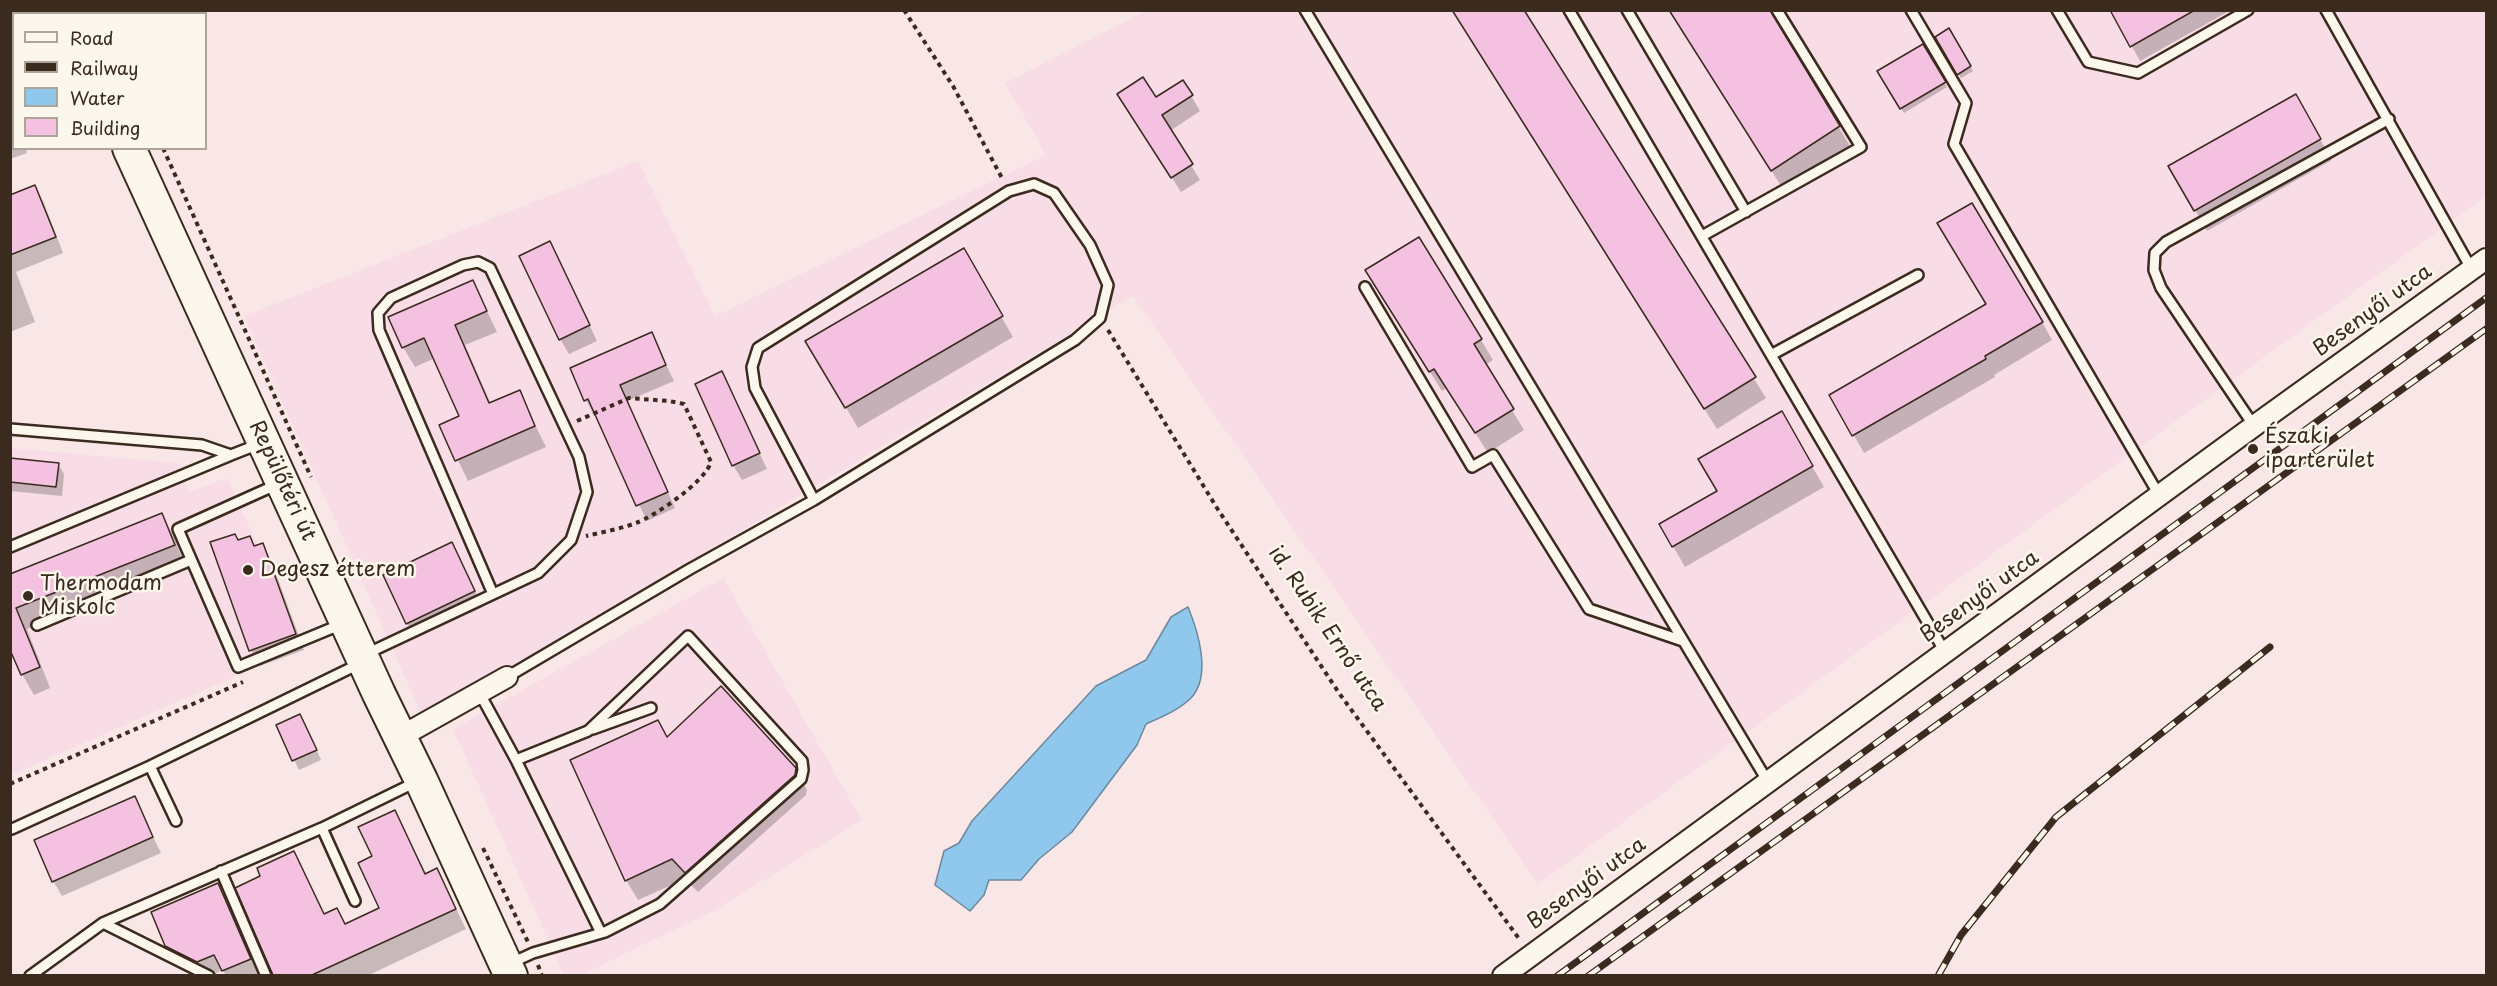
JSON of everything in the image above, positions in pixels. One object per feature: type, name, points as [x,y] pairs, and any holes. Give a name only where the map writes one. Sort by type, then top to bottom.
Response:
[{"type":"main road","name":"Repülőtéri út","points":[[130,150],[400,737],[517,965]]},
{"type":"street","name":"Besenyői utca","points":[[1503,975],[2479,264]]},
{"type":"street","points":[[400,737],[507,677]]},
{"type":"lane","points":[[1305,10],[1768,782]]},
{"type":"lane","points":[[1569,10],[1945,652]]},
{"type":"lane","points":[[1627,10],[1746,212]]},
{"type":"lane","points":[[1702,236],[1861,147],[1777,10]]},
{"type":"lane","points":[[1911,10],[1966,103],[1954,144],[2159,495]]},
{"type":"lane","points":[[2057,10],[2088,62],[2138,73],[2248,10]]},
{"type":"lane","points":[[2326,10],[2389,119],[2479,264]]},
{"type":"lane","points":[[2254,426],[2161,288],[2154,270],[2155,253],[2166,242],[2389,119]]},
{"type":"lane","points":[[507,677],[690,569],[813,500],[1075,340],[1100,318],[1108,285],[1090,245],[1054,193],[1034,184],[1009,191],[758,348],[752,367],[755,388],[813,500]]},
{"type":"lane","points":[[12,830],[150,766],[538,573],[571,540],[587,492],[579,457],[490,268],[478,262],[463,265],[391,298],[378,313],[380,330],[493,594]]},
{"type":"lane","points":[[1771,355],[1918,274]]},
{"type":"lane","points":[[1365,287],[1473,467],[1493,455],[1589,609],[1683,641]]},
{"type":"lane","points":[[10,429],[202,445],[231,455]]},
{"type":"lane","points":[[10,547],[264,442]]},
{"type":"lane","points":[[282,482],[178,529],[237,667],[337,625],[347,623]]},
{"type":"lane","points":[[37,625],[191,560]]},
{"type":"lane","points":[[517,965],[601,933],[660,904],[801,779],[803,770],[802,761],[688,636],[588,731]]},
{"type":"lane","points":[[479,692],[516,760],[601,933]]},
{"type":"lane","points":[[516,760],[651,708]]},
{"type":"lane","points":[[150,766],[176,821]]},
{"type":"lane","points":[[30,975],[102,923],[322,828],[421,780]]},
{"type":"lane","points":[[322,828],[355,901]]},
{"type":"lane","points":[[221,871],[266,975]]},
{"type":"lane","points":[[102,923],[209,975]]},
{"type":"path","points":[[904,10],[953,86],[1009,191]]},
{"type":"path","points":[[164,150],[314,484]]},
{"type":"path","name":"id. Rubik Ernő utca","points":[[1100,318],[1217,508],[1339,693],[1531,955]]},
{"type":"path","points":[[565,426],[629,398],[669,401],[684,405],[711,462],[708,471],[683,494],[638,522],[571,540]]},
{"type":"path","points":[[10,784],[247,680]]},
{"type":"path","points":[[483,846],[517,965],[542,975]]},
{"type":"shaded area","points":[[1146,11],[2486,11],[2486,196],[1538,884],[1133,296],[636,594],[423,718],[244,316],[638,161],[715,316],[1046,155],[1005,83]]},
{"type":"shaded area","points":[[10,448],[178,463],[189,492],[227,478],[304,646],[11,775]]},
{"type":"shaded area","points":[[723,578],[862,820],[715,910],[581,975],[564,975],[453,729]]},
{"type":"water","points":[[1188,607],[1196,628],[1201,653],[1201,678],[1197,689],[1181,706],[1146,724],[1137,745],[1072,832],[1039,859],[1021,880],[989,880],[984,895],[970,911],[935,885],[944,851],[959,843],[972,821],[1096,686],[1146,660],[1171,617]]},
{"type":"building","points":[[1452,10],[1524,10],[1756,377],[1704,409]]},
{"type":"building","points":[[1669,10],[1770,10],[1840,126],[1771,171]]},
{"type":"building","points":[[2110,10],[2195,10],[2130,47]]},
{"type":"building","points":[[1949,28],[1971,66],[1957,75],[1935,37]]},
{"type":"building","points":[[1923,44],[1946,82],[1900,109],[1877,71]]},
{"type":"building","points":[[1143,77],[1156,97],[1183,80],[1193,95],[1162,115],[1193,164],[1171,178],[1117,94]]},
{"type":"building","points":[[2296,94],[2321,139],[2194,211],[2168,166]]},
{"type":"building","points":[[35,185],[56,237],[10,255],[10,195]]},
{"type":"building","points":[[1972,203],[2043,322],[1985,356],[1986,359],[1852,436],[1829,395],[1986,304],[1937,223]]},
{"type":"building","points":[[1419,237],[1482,339],[1474,344],[1514,409],[1475,433],[1434,369],[1429,372],[1365,270]]},
{"type":"building","points":[[550,241],[590,325],[559,340],[519,256]]},
{"type":"building","points":[[964,248],[1003,316],[845,408],[805,341]]},
{"type":"building","points":[[473,280],[487,311],[455,325],[489,403],[520,390],[535,426],[455,461],[439,425],[459,416],[424,338],[402,348],[388,317]]},
{"type":"building","points":[[652,332],[666,365],[620,385],[668,492],[636,506],[588,399],[584,401],[570,368]]},
{"type":"building","points":[[722,371],[760,453],[732,466],[695,384]]},
{"type":"building","points":[[1782,411],[1813,466],[1672,547],[1659,524],[1717,491],[1698,459]]},
{"type":"building","points":[[10,458],[59,463],[56,487],[10,482]]},
{"type":"building","name":"Thermodam Miskolc","points":[[162,513],[175,545],[16,608],[40,667],[21,675],[10,650],[10,574]]},
{"type":"building","points":[[235,534],[238,540],[250,536],[254,546],[263,543],[296,634],[249,651],[210,542]]},
{"type":"building","points":[[452,542],[475,591],[406,624],[383,575]]},
{"type":"building","points":[[721,686],[796,768],[795,775],[685,873],[672,859],[625,881],[570,760],[658,720],[667,737]]},
{"type":"building","points":[[300,714],[317,750],[292,761],[276,725]]},
{"type":"building","points":[[135,796],[153,837],[52,882],[34,840]]},
{"type":"building","points":[[395,810],[425,874],[437,868],[456,909],[312,975],[273,975],[235,888],[260,876],[257,868],[294,851],[324,914],[337,908],[345,924],[379,908],[358,863],[372,856],[358,827]]},
{"type":"building","points":[[218,883],[251,959],[222,971],[214,955],[197,962],[165,946],[151,912]]},
{"type":"railway","points":[[1557,976],[2486,298]]},
{"type":"railway","points":[[1588,976],[2486,329]]},
{"type":"railway","points":[[1938,976],[1961,935],[2056,817],[2270,647]]},
{"type":"place","name":"Északi iparterület","points":[[2253,449]]},
{"type":"place","name":"Degesz étterem","points":[[248,570]]},
{"type":"place","name":"Thermodam Miskolc","points":[[28,596]]}]
